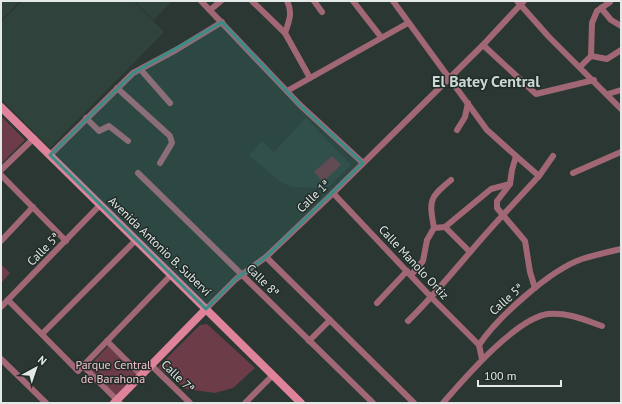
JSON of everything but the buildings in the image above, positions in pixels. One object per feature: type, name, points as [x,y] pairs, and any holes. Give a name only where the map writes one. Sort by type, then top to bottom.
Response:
[{"type":"main road","name":"Avenida Antonio B. Suberví","points":[[1,107],[301,403]]},
{"type":"main road","name":"Calle 1ª","points":[[117,402],[141,375],[206,309]]},
{"type":"street","points":[[201,1],[287,91],[364,163]]},
{"type":"street","points":[[210,10],[221,1]]},
{"type":"street","points":[[252,1],[285,33],[310,78]]},
{"type":"street","points":[[285,33],[291,16],[290,7],[287,1]]},
{"type":"street","points":[[314,1],[322,12]]},
{"type":"street","points":[[353,1],[381,37]]},
{"type":"street","points":[[393,1],[487,130],[539,176]]},
{"type":"street","points":[[521,2],[549,37],[594,80],[621,109]]},
{"type":"street","name":"Calle 1ª","points":[[206,309],[242,275],[266,257],[364,163],[449,77],[483,45],[521,2]]},
{"type":"street","points":[[580,67],[591,56],[592,23],[597,11],[610,2]]},
{"type":"street","points":[[601,8],[611,20],[621,26]]},
{"type":"street","points":[[50,155],[133,73],[141,70],[222,22]]},
{"type":"street","points":[[287,91],[408,23]]},
{"type":"street","points":[[483,45],[536,94],[594,80]]},
{"type":"street","points":[[591,56],[607,59],[621,50]]},
{"type":"street","points":[[141,70],[170,103]]},
{"type":"street","points":[[117,88],[170,136],[172,143],[160,162]]},
{"type":"street","points":[[608,94],[621,90]]},
{"type":"street","points":[[457,130],[465,117],[468,103]]},
{"type":"street","points":[[86,118],[99,131],[109,126],[128,141]]},
{"type":"street","points":[[1,170],[34,138]]},
{"type":"street","points":[[573,173],[621,152]]},
{"type":"street","points":[[516,156],[510,184],[497,201],[497,208],[525,241],[530,272],[535,288]]},
{"type":"street","points":[[408,321],[432,298],[470,251],[539,176],[554,156]]},
{"type":"street","name":"Calle 8ª","points":[[138,174],[372,403]]},
{"type":"street","points":[[1,175],[66,241]]},
{"type":"street","points":[[377,303],[423,261],[427,240],[434,228],[431,210],[432,199],[437,192],[451,180]]},
{"type":"street","points":[[434,228],[445,227],[491,190],[510,184]]},
{"type":"street","name":"Calle Manolo Ortiz","points":[[333,193],[432,298],[479,345]]},
{"type":"street","name":"Calle 5ª","points":[[1,307],[100,204]]},
{"type":"street","points":[[1,241],[33,207]]},
{"type":"street","points":[[445,227],[470,251]]},
{"type":"street","points":[[42,334],[136,240]]},
{"type":"street","name":"Calle 5ª","points":[[479,345],[491,328],[535,288],[581,260],[621,249]]},
{"type":"street","points":[[266,257],[414,403]]},
{"type":"street","points":[[8,300],[78,371],[171,275]]},
{"type":"street","points":[[443,403],[482,359],[531,319],[549,314],[573,316],[602,326]]},
{"type":"street","points":[[309,341],[330,320]]},
{"type":"street","points":[[107,341],[141,375]]},
{"type":"street","points":[[479,345],[482,359]]},
{"type":"street","points":[[1,358],[46,403]]},
{"type":"street","name":"Calle 7ª","points":[[151,365],[190,403]]},
{"type":"street","points":[[83,366],[117,402]]},
{"type":"street","points":[[244,403],[273,375]]},
{"type":"highlighted area","points":[[222,22],[300,105],[363,163],[266,257],[236,279],[206,309],[50,155],[133,73]]},
{"type":"shaded area","points":[[1,1],[20,1],[1,20]]},
{"type":"shaded area","points":[[22,1],[134,1],[164,32],[50,148],[1,99],[1,22]]},
{"type":"shaded area","points":[[135,1],[172,1],[154,20]]},
{"type":"shaded area","points":[[306,118],[351,165],[327,188],[291,187],[278,180],[249,155],[262,141],[274,152]]},
{"type":"green space","points":[[1,116],[25,140],[1,164]]},
{"type":"green space","points":[[332,156],[341,165],[323,182],[314,172]]},
{"type":"green space","points":[[1,264],[10,273],[1,283]]},
{"type":"green space","points":[[207,324],[255,368],[233,388],[215,393],[186,389],[158,367],[200,325]]},
{"type":"green space","name":"Parque Central de Barahona","points":[[108,346],[137,375],[117,396],[88,367]]},
{"type":"district","name":"El Batey Central","points":[[486,81]]}]
